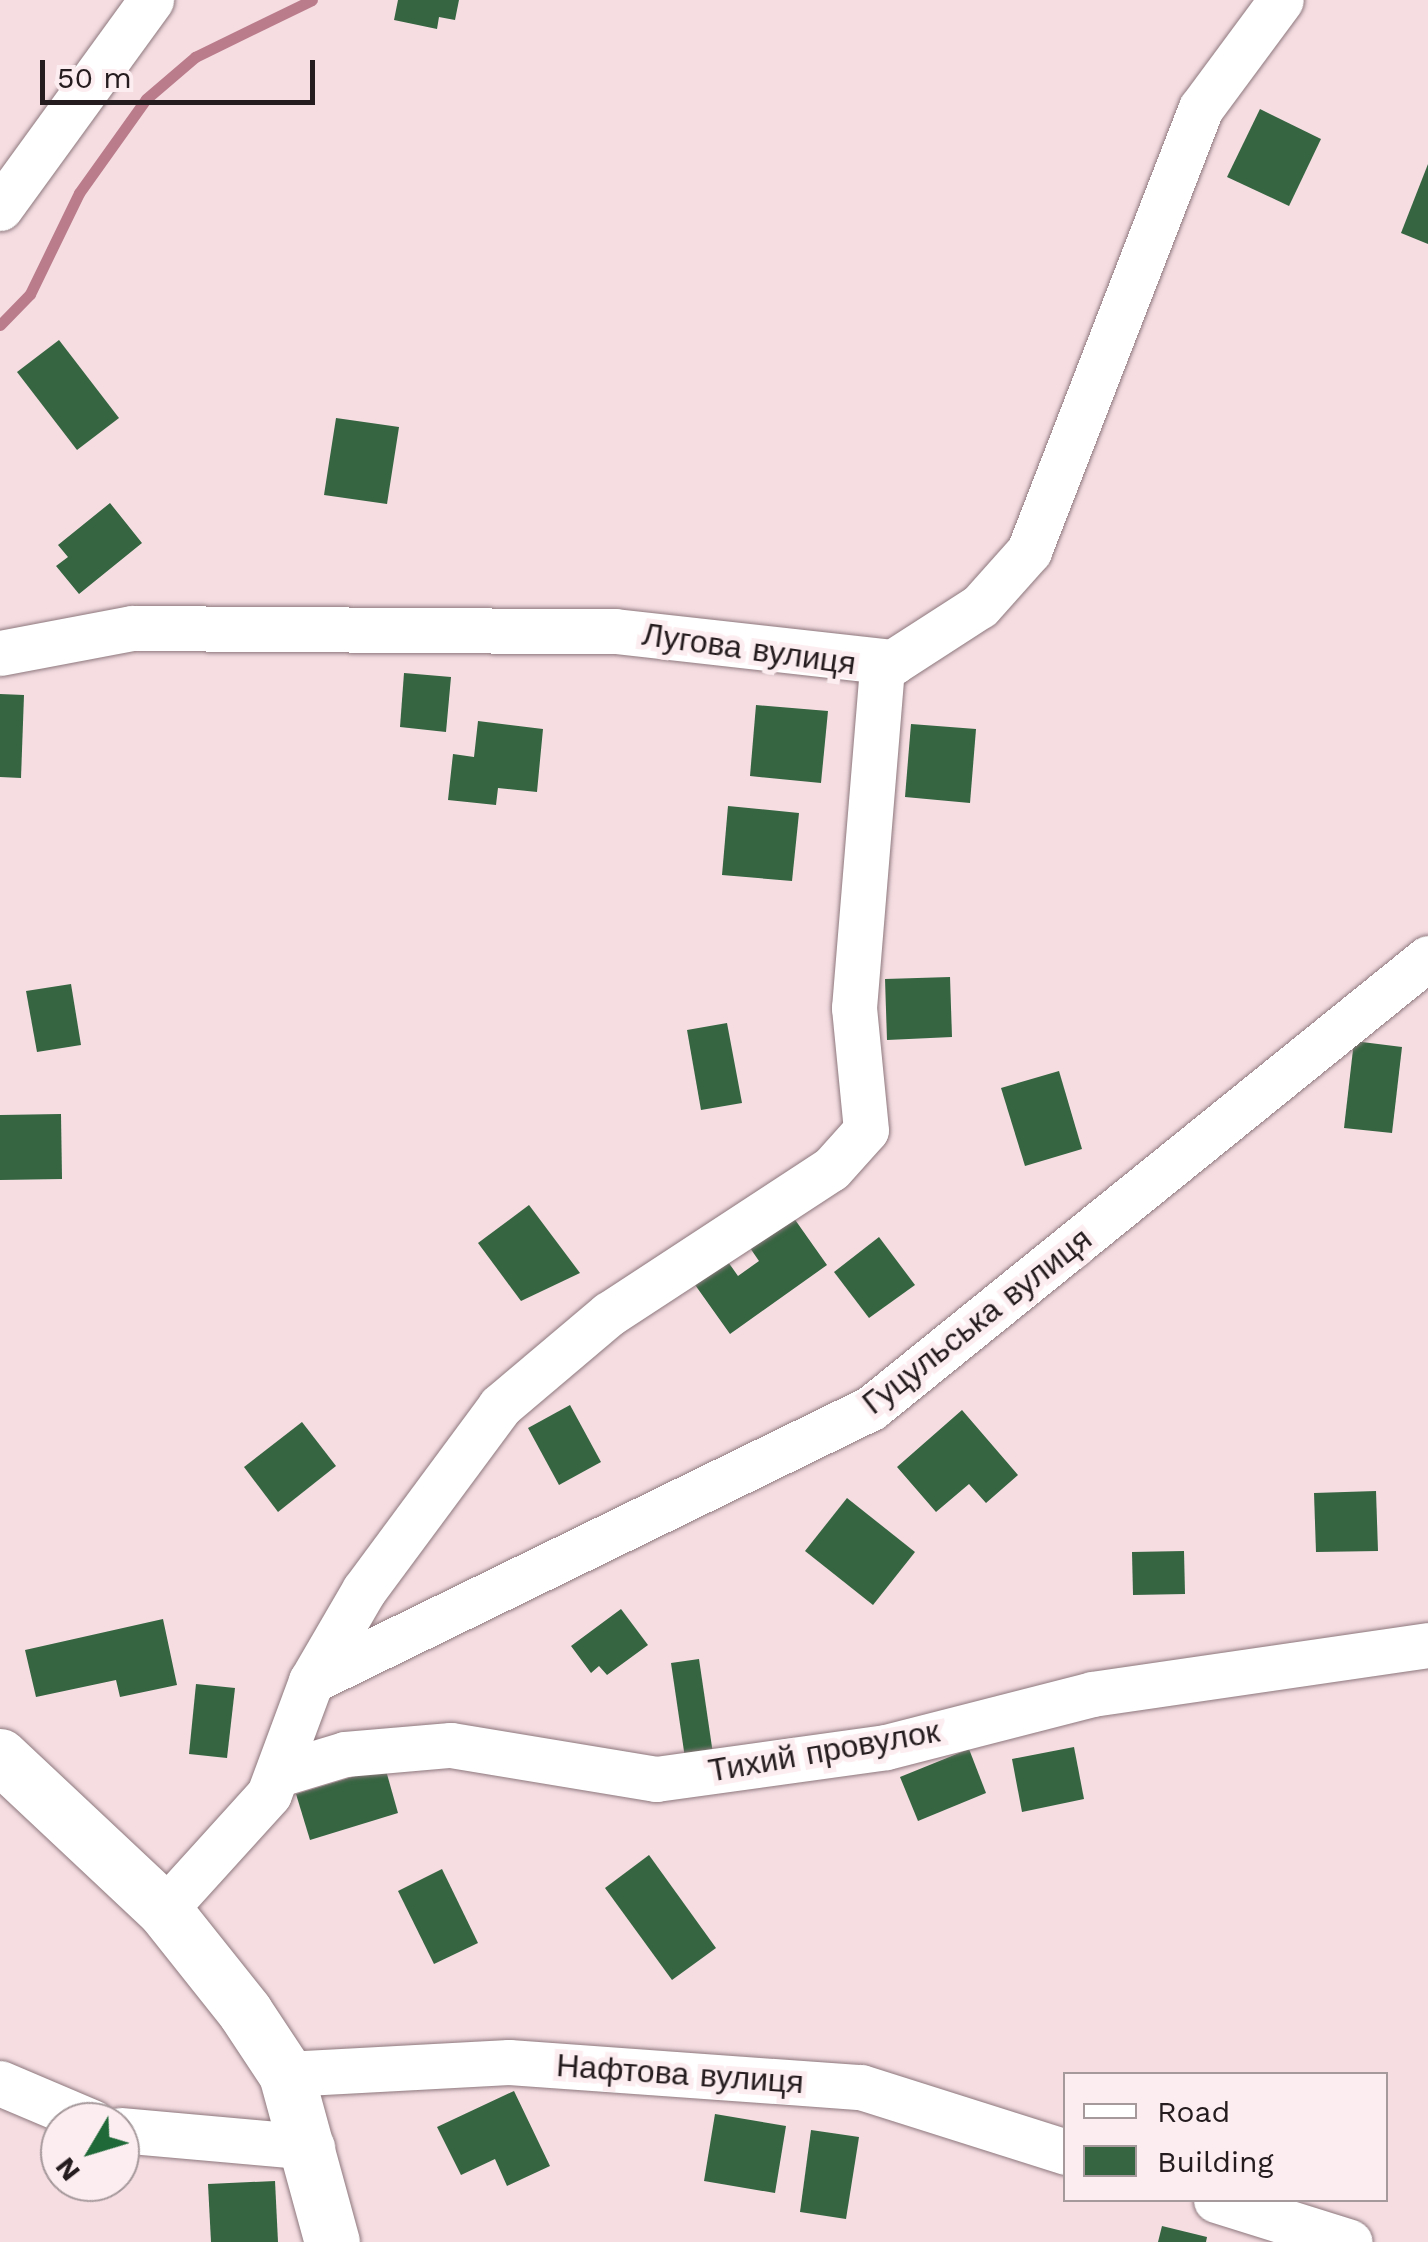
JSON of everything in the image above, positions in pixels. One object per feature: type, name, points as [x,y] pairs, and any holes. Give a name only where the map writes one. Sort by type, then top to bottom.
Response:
[{"type":"main road","points":[[0,1756],[164,1910],[286,2074],[312,2146],[332,2242]]},
{"type":"street","points":[[0,208],[150,0]]},
{"type":"street","name":"Лугова вулиця","points":[[0,653],[132,628],[615,631],[882,667],[943,635],[1029,550],[1201,108],[1281,0]]},
{"type":"street","points":[[164,1910],[279,1774],[311,1682],[364,1590],[500,1406],[609,1314],[831,1169],[866,1130],[854,1008],[882,667]]},
{"type":"street","name":"Гуцульська вулиця","points":[[311,1682],[872,1408],[1428,958]]},
{"type":"street","name":"Тихий провулок","points":[[279,1774],[345,1754],[451,1746],[656,1779],[886,1747],[1092,1694],[1428,1645]]},
{"type":"street","name":"Нафтова вулиця","points":[[286,2074],[508,2062],[861,2087],[1063,2151]]},
{"type":"street","points":[[0,2083],[45,2102]]},
{"type":"street","points":[[140,2132],[312,2146]]},
{"type":"street","points":[[1222,2202],[1350,2242]]},
{"type":"building","points":[[398,0],[459,0],[455,20],[439,17],[437,29],[394,20]]},
{"type":"building","points":[[1260,109],[1321,139],[1289,206],[1227,177]]},
{"type":"building","points":[[1428,164],[1428,244],[1401,233]]},
{"type":"building","points":[[59,340],[119,418],[77,450],[17,372]]},
{"type":"building","points":[[336,418],[399,427],[387,504],[324,495]]},
{"type":"building","points":[[110,503],[142,543],[79,594],[56,566],[68,557],[58,545]]},
{"type":"building","points":[[404,673],[451,677],[446,732],[400,727]]},
{"type":"building","points":[[0,694],[24,695],[21,778],[0,777]]},
{"type":"building","points":[[756,705],[828,711],[821,783],[750,776]]},
{"type":"building","points":[[478,721],[543,729],[537,792],[498,788],[496,805],[448,800],[453,754],[474,757]]},
{"type":"building","points":[[911,724],[976,729],[970,803],[905,797]]},
{"type":"building","points":[[728,806],[799,813],[792,881],[722,875]]},
{"type":"building","points":[[950,977],[952,1037],[887,1040],[885,979]]},
{"type":"building","points":[[71,984],[81,1045],[37,1052],[26,991]]},
{"type":"building","points":[[727,1023],[742,1103],[701,1110],[687,1030]]},
{"type":"building","points":[[1354,1041],[1402,1047],[1392,1133],[1344,1128]]},
{"type":"building","points":[[1059,1071],[1082,1149],[1025,1166],[1001,1088]]},
{"type":"building","points":[[61,1114],[62,1179],[0,1180],[0,1115]]},
{"type":"building","points":[[529,1205],[580,1273],[521,1301],[478,1243]]},
{"type":"building","points":[[791,1214],[827,1265],[730,1334],[693,1282],[726,1259],[738,1276],[759,1261],[748,1245]]},
{"type":"building","points":[[879,1237],[915,1285],[869,1318],[834,1272]]},
{"type":"building","points":[[570,1405],[601,1462],[559,1485],[528,1428]]},
{"type":"building","points":[[962,1410],[1018,1475],[986,1503],[969,1484],[936,1512],[897,1467]]},
{"type":"building","points":[[302,1422],[336,1466],[278,1512],[244,1467]]},
{"type":"building","points":[[1376,1491],[1378,1551],[1316,1552],[1314,1493]]},
{"type":"building","points":[[847,1498],[915,1552],[873,1605],[805,1551]]},
{"type":"building","points":[[1184,1551],[1185,1594],[1133,1595],[1132,1552]]},
{"type":"building","points":[[621,1609],[648,1645],[607,1675],[599,1666],[591,1673],[571,1646]]},
{"type":"building","points":[[163,1619],[177,1685],[120,1697],[116,1680],[36,1697],[25,1650]]},
{"type":"building","points":[[699,1659],[713,1754],[685,1758],[671,1663]]},
{"type":"building","points":[[196,1684],[235,1688],[227,1758],[189,1754]]},
{"type":"building","points":[[1074,1747],[1084,1799],[1022,1812],[1012,1759]]},
{"type":"building","points":[[969,1749],[986,1793],[918,1821],[900,1777]]},
{"type":"building","points":[[385,1767],[398,1813],[310,1840],[296,1794]]},
{"type":"building","points":[[649,1855],[716,1948],[672,1980],[605,1888]]},
{"type":"building","points":[[442,1869],[478,1943],[434,1964],[398,1891]]},
{"type":"building","points":[[514,2091],[550,2166],[507,2186],[495,2159],[461,2175],[437,2127]]},
{"type":"building","points":[[715,2114],[786,2126],[775,2193],[704,2181]]},
{"type":"building","points":[[811,2130],[859,2137],[846,2219],[800,2212]]},
{"type":"building","points":[[275,2181],[278,2242],[211,2242],[208,2184]]},
{"type":"building","points":[[1162,2226],[1207,2237],[1206,2242],[1158,2242]]},
{"type":"waterway","points":[[0,325],[30,294],[79,193],[146,99],[195,57],[312,0]]}]
